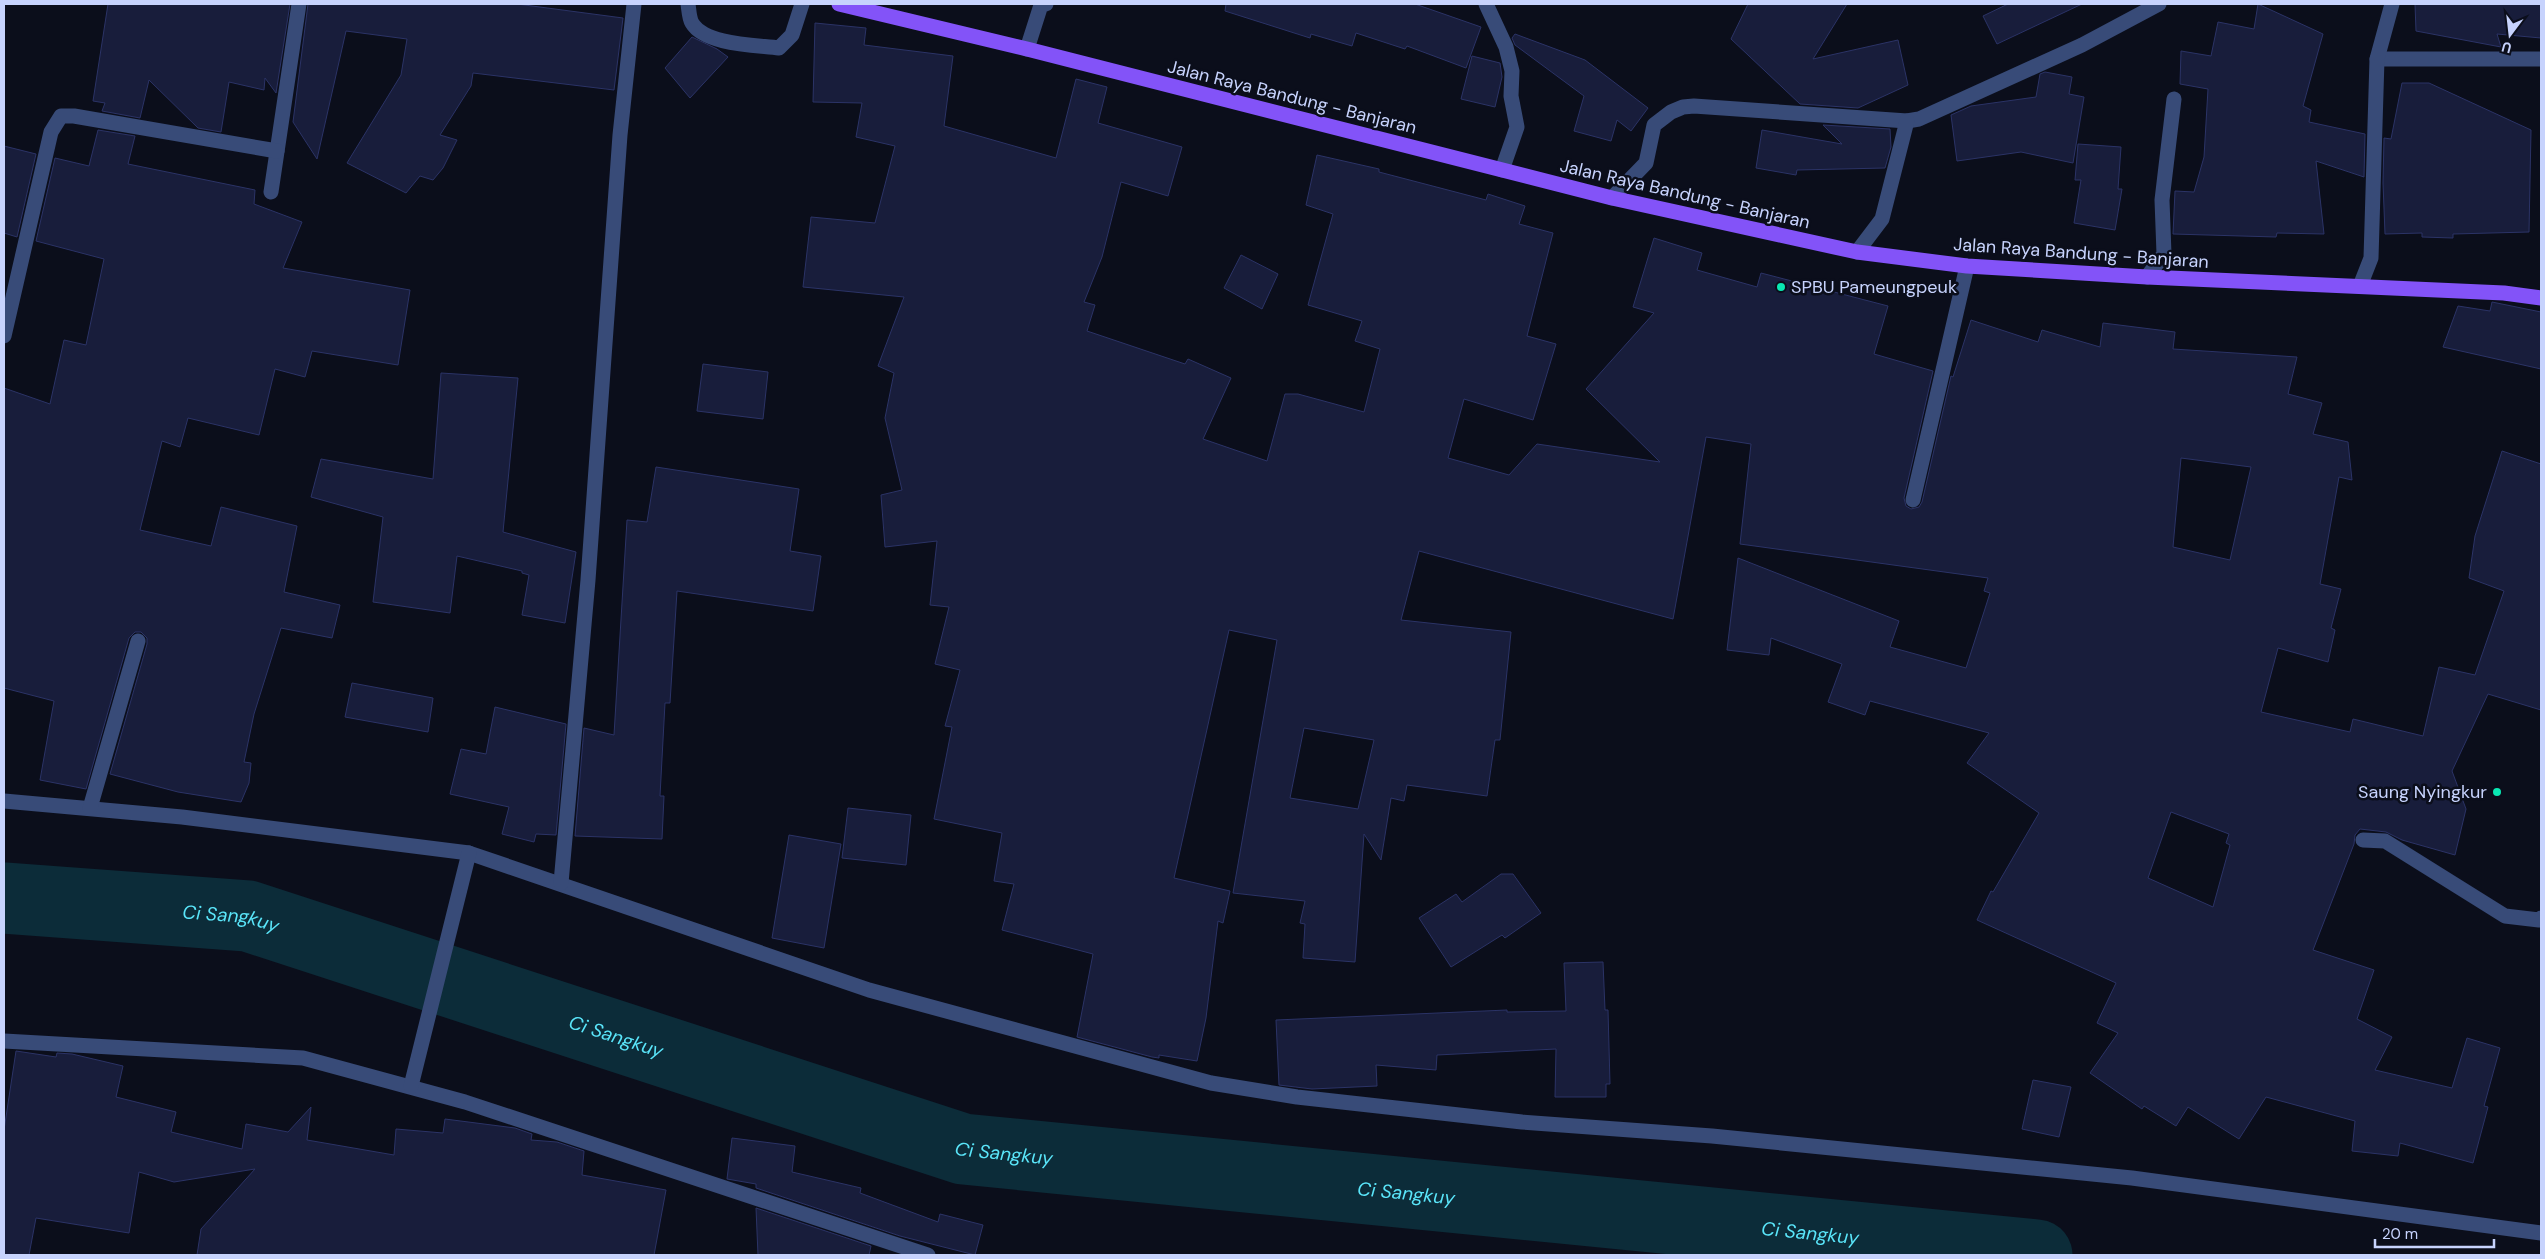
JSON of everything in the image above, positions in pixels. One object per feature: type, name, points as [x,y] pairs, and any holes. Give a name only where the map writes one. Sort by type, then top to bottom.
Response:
[{"type":"main road","name":"Jalan Raya Bandung - Banjaran","points":[[839,4],[1027,49],[1612,198],[1857,252],[1968,266],[2147,277],[2360,286],[2541,298]]},
{"type":"street","points":[[271,192],[299,4]]},
{"type":"street","points":[[561,883],[588,580],[620,135],[634,4]]},
{"type":"street","points":[[688,4],[691,21],[697,30],[718,40],[780,48],[792,35],[802,4]]},
{"type":"street","points":[[1027,49],[1041,6],[1046,4]]},
{"type":"street","points":[[1486,4],[1506,47],[1512,71],[1511,96],[1517,127],[1502,170]]},
{"type":"street","points":[[1612,198],[1646,164],[1654,125],[1683,107],[1694,106],[1908,121],[1933,113],[2064,53],[2159,4]]},
{"type":"street","points":[[2360,286],[2371,258],[2377,59],[2392,4]]},
{"type":"street","points":[[2377,59],[2541,59]]},
{"type":"street","points":[[2147,277],[2164,254],[2162,200],[2174,99]]},
{"type":"street","points":[[4,336],[51,132],[61,116],[74,116],[277,151]]},
{"type":"street","points":[[1857,252],[1882,219],[1908,121]]},
{"type":"street","points":[[1913,500],[1968,266]]},
{"type":"street","points":[[90,808],[138,641]]},
{"type":"street","points":[[4,801],[182,817],[469,853],[869,990],[1212,1083],[1297,1097],[1522,1122],[1712,1136],[2132,1178],[2541,1233]]},
{"type":"street","points":[[2363,840],[2386,841],[2505,916],[2539,920],[2541,918]]},
{"type":"street","points":[[411,1086],[417,1069],[469,853]]},
{"type":"street","points":[[4,1041],[303,1058],[411,1086],[928,1255]]},
{"type":"building","points":[[108,4],[290,4],[276,93],[265,78],[264,90],[229,82],[221,132],[198,128],[149,80],[140,118],[102,111],[105,103],[93,101]]},
{"type":"building","points":[[308,4],[517,4],[623,18],[614,90],[473,73],[471,86],[440,135],[457,140],[443,168],[433,180],[420,176],[406,193],[347,163],[401,75],[407,39],[346,31],[317,159],[293,122]]},
{"type":"building","points":[[1226,4],[1415,4],[1481,27],[1466,68],[1407,46],[1405,49],[1356,33],[1352,46],[1311,34],[1310,38],[1225,11]]},
{"type":"building","points":[[1748,4],[1847,4],[1813,59],[1898,40],[1908,85],[1858,108],[1800,104],[1731,39]]},
{"type":"building","points":[[2008,4],[2082,4],[1997,44],[1983,16]]},
{"type":"building","points":[[2258,4],[2323,34],[2303,106],[2311,110],[2309,122],[2365,134],[2364,177],[2316,161],[2324,234],[2277,233],[2276,237],[2173,234],[2175,191],[2194,192],[2204,157],[2208,89],[2180,84],[2181,51],[2211,56],[2218,22],[2254,29]]},
{"type":"building","points":[[2415,4],[2541,4],[2541,38],[2497,34],[2501,47],[2416,31]]},
{"type":"building","points":[[815,23],[866,28],[864,45],[953,56],[944,126],[1056,158],[1076,79],[1107,87],[1098,123],[1182,147],[1168,196],[1121,182],[1102,257],[1084,302],[1095,305],[1087,331],[1185,364],[1188,359],[1231,378],[1203,439],[1267,461],[1285,394],[1298,394],[1364,412],[1380,349],[1355,341],[1362,321],[1308,305],[1333,214],[1306,205],[1317,155],[1379,169],[1379,172],[1486,200],[1488,194],[1525,206],[1519,224],[1553,233],[1527,336],[1556,344],[1533,420],[1464,399],[1448,458],[1509,475],[1537,444],[1660,462],[1586,389],[1654,313],[1633,307],[1654,238],[1702,253],[1697,270],[1757,287],[1761,273],[1888,306],[1874,354],[1933,371],[1904,498],[1906,506],[1911,509],[1919,507],[1922,502],[1951,376],[1953,377],[1971,320],[2038,342],[2042,330],[2100,347],[2103,323],[2175,332],[2173,349],[2297,357],[2288,394],[2322,403],[2313,434],[2348,442],[2352,480],[2339,477],[2320,584],[2341,589],[2331,628],[2335,630],[2328,662],[2278,648],[2261,712],[2350,732],[2353,719],[2423,736],[2439,667],[2475,675],[2504,591],[2469,578],[2475,536],[2502,451],[2541,464],[2541,710],[2488,694],[2452,771],[2466,809],[2455,855],[2402,840],[2386,832],[2360,829],[2355,835],[2354,844],[2313,950],[2374,970],[2357,1019],[2392,1037],[2375,1070],[2452,1088],[2467,1038],[2500,1048],[2484,1106],[2488,1107],[2473,1163],[2400,1143],[2398,1156],[2352,1151],[2355,1121],[2266,1097],[2239,1139],[2188,1107],[2176,1126],[2144,1106],[2142,1109],[2090,1073],[2118,1033],[2097,1023],[2116,983],[1977,920],[1991,891],[1993,892],[2039,813],[1967,763],[1989,733],[1870,701],[1865,715],[1828,702],[1842,664],[1771,638],[1769,655],[1727,650],[1738,558],[1899,621],[1890,647],[1966,668],[1990,593],[1984,591],[1988,578],[1740,544],[1751,444],[1706,437],[1673,619],[1419,551],[1401,620],[1511,632],[1500,740],[1495,740],[1487,796],[1407,785],[1404,801],[1391,798],[1381,860],[1364,834],[1355,962],[1303,958],[1305,924],[1300,923],[1305,901],[1233,893],[1277,640],[1229,630],[1174,878],[1230,891],[1223,923],[1218,921],[1206,1018],[1197,1061],[1159,1055],[1159,1058],[1152,1057],[1077,1037],[1093,954],[1002,930],[1014,884],[994,881],[1002,833],[934,819],[952,727],[945,726],[960,670],[935,664],[949,607],[930,605],[937,541],[885,547],[881,495],[902,490],[885,418],[894,373],[878,366],[904,297],[803,287],[811,217],[875,223],[895,146],[856,137],[862,103],[813,102]],"holes":[[[2181,458],[2251,467],[2230,560],[2173,547]],[[1304,728],[1374,740],[1358,809],[1290,798]],[[2171,812],[2229,834],[2226,843],[2230,845],[2213,907],[2148,878]]]},
{"type":"building","points":[[1515,34],[1585,60],[1648,108],[1631,131],[1617,120],[1611,141],[1574,131],[1584,96],[1515,45],[1512,38]]},
{"type":"building","points":[[692,37],[717,49],[728,57],[690,98],[665,68]]},
{"type":"building","points":[[1472,56],[1500,63],[1502,77],[1495,107],[1461,99]]},
{"type":"building","points":[[2045,72],[2072,77],[2069,94],[2084,97],[2073,163],[2021,152],[1957,161],[1951,115],[1971,106],[2036,97],[2040,74]]},
{"type":"building","points":[[2402,83],[2429,83],[2531,130],[2529,232],[2453,234],[2453,238],[2422,237],[2422,233],[2385,234],[2384,138],[2391,139]]},
{"type":"building","points":[[1823,125],[1890,129],[1891,147],[1885,168],[1797,170],[1796,175],[1756,168],[1762,130],[1842,144]]},
{"type":"building","points":[[98,130],[135,136],[128,164],[255,190],[254,204],[302,222],[283,268],[410,290],[398,365],[312,351],[305,377],[275,369],[259,435],[188,418],[180,447],[162,441],[140,530],[211,546],[221,507],[297,526],[284,592],[340,605],[332,638],[281,628],[254,714],[244,762],[251,763],[249,783],[241,802],[178,792],[110,774],[147,644],[147,638],[141,632],[135,632],[129,638],[86,789],[40,780],[54,701],[4,688],[4,388],[50,404],[64,340],[86,345],[104,259],[36,241],[55,158],[89,166]]},
{"type":"building","points":[[2078,144],[2121,147],[2118,189],[2122,189],[2115,230],[2074,223],[2081,180],[2075,180]]},
{"type":"building","points":[[4,146],[36,154],[17,237],[4,233]]},
{"type":"building","points":[[1241,255],[1278,274],[1262,309],[1224,288]]},
{"type":"building","points":[[2492,302],[2541,312],[2541,369],[2443,347],[2458,306],[2490,311]]},
{"type":"building","points":[[703,364],[768,372],[763,419],[697,411]]},
{"type":"building","points":[[441,373],[518,378],[503,532],[576,552],[565,623],[522,615],[529,575],[522,573],[522,571],[457,556],[450,613],[373,602],[383,517],[311,497],[321,459],[433,479]]},
{"type":"building","points":[[656,467],[799,489],[790,551],[821,556],[813,611],[677,591],[670,703],[665,703],[660,796],[664,796],[662,839],[575,836],[584,728],[614,735],[627,520],[647,522]]},
{"type":"building","points":[[352,683],[433,698],[428,732],[345,717]]},
{"type":"building","points":[[495,707],[566,724],[556,835],[536,834],[534,842],[502,834],[509,807],[450,794],[461,749],[486,754]]},
{"type":"building","points":[[848,808],[911,815],[906,865],[842,858]]},
{"type":"building","points":[[789,835],[841,844],[824,948],[772,938]]},
{"type":"building","points":[[1501,874],[1513,874],[1541,913],[1505,938],[1502,935],[1451,967],[1419,918],[1456,894],[1462,902]]},
{"type":"building","points":[[1603,962],[1605,1010],[1608,1010],[1610,1084],[1606,1084],[1606,1097],[1555,1097],[1556,1049],[1437,1055],[1436,1070],[1376,1065],[1377,1086],[1312,1089],[1279,1085],[1276,1020],[1507,1010],[1507,1012],[1566,1011],[1564,963]]},
{"type":"building","points":[[16,1051],[56,1057],[57,1053],[72,1054],[123,1066],[116,1097],[176,1112],[171,1132],[242,1149],[246,1124],[288,1132],[311,1107],[307,1140],[394,1155],[396,1129],[443,1133],[445,1119],[515,1128],[532,1134],[531,1140],[557,1142],[584,1151],[582,1175],[666,1190],[654,1255],[197,1255],[201,1229],[255,1169],[174,1182],[139,1172],[129,1233],[36,1218],[29,1255],[4,1255],[4,1130]]},
{"type":"building","points":[[2033,1080],[2071,1087],[2059,1137],[2022,1129]]},
{"type":"building","points":[[732,1138],[795,1146],[792,1172],[861,1188],[860,1193],[938,1222],[940,1214],[983,1225],[975,1255],[900,1236],[756,1188],[756,1184],[727,1179]]},
{"type":"building","points":[[756,1208],[871,1246],[869,1255],[758,1255]]},
{"type":"waterway","name":"Ci Sangkuy","points":[[4,898],[248,916],[963,1149],[2037,1255]]},
{"type":"place","name":"SPBU Pameungpeuk","points":[[1781,287]]},
{"type":"place","name":"Saung Nyingkur","points":[[2497,792]]}]
